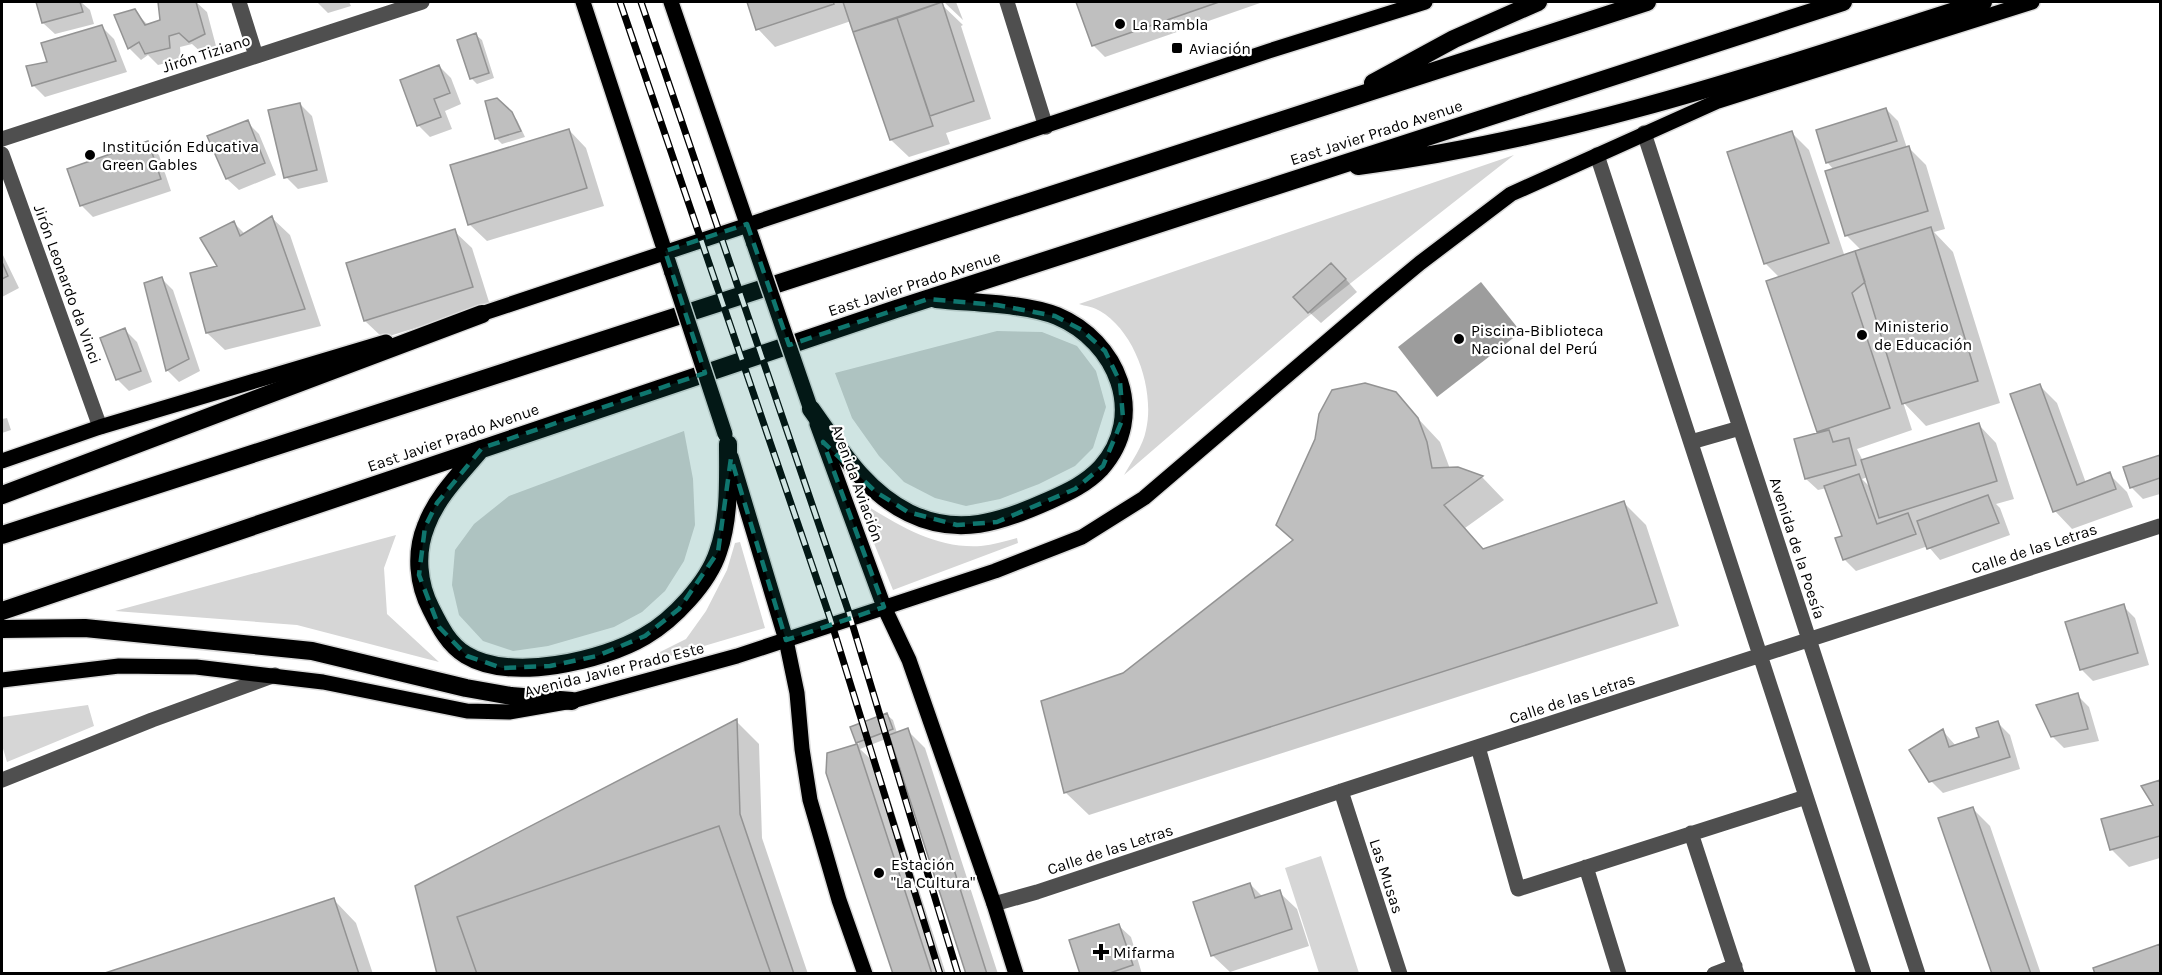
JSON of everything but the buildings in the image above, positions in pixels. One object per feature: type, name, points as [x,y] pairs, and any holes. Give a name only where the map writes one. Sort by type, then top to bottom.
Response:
[{"type":"highway","points":[[1346,99],[1454,39],[1538,2]]},
{"type":"highway","points":[[2,535],[1647,2]]},
{"type":"highway","name":"East Javier Prado Avenue","points":[[2,611],[928,299],[1843,2]]},
{"type":"highway","points":[[1315,172],[1417,159],[1511,141],[1729,83],[1983,2]]},
{"type":"highway","points":[[810,406],[860,477],[876,492],[908,512],[938,523],[957,525],[997,522],[1065,493],[1090,479],[1103,466],[1112,452],[1123,418],[1120,382],[1114,365],[1093,338],[1070,322],[1040,311],[928,299]]},
{"type":"highway","points":[[2,495],[482,314]]},
{"type":"highway","points":[[482,448],[437,503],[425,527],[420,549],[419,575],[424,597],[451,643],[467,656],[484,663],[502,668],[526,669],[597,656],[645,636],[680,609],[704,580],[718,552],[725,520],[728,488],[726,439]]},
{"type":"highway","points":[[2,629],[85,628],[312,651],[466,688],[511,696],[572,701]]},
{"type":"main road","points":[[583,2],[726,439],[786,640],[797,693],[810,800],[839,900],[865,974]]},
{"type":"main road","name":"Avenida Aviación","points":[[671,2],[810,406],[884,608],[909,660],[1016,974]]},
{"type":"main road","points":[[2,461],[100,427],[482,314],[1269,51],[1425,2]]},
{"type":"main road","points":[[884,608],[995,571],[1082,537],[1144,498],[1362,311],[1511,194],[1718,101],[2032,2]]},
{"type":"main road","name":"Avenida Javier Prado Este","points":[[274,675],[354,688],[467,711],[509,712],[572,701],[737,656],[884,608]]},
{"type":"main road","points":[[2,680],[119,666],[196,667],[274,675]]},
{"type":"street","points":[[238,2],[256,56]]},
{"type":"street","name":"Jirón Tiziano","points":[[2,139],[422,2]]},
{"type":"street","points":[[1007,2],[1046,127]]},
{"type":"street","name":"Avenida de la Poesía","points":[[1644,133],[1918,974]]},
{"type":"street","name":"Jirón Leonardo da Vinci","points":[[2,154],[100,427]]},
{"type":"street","points":[[1597,155],[1864,974]]},
{"type":"street","points":[[1691,442],[1740,428]]},
{"type":"street","name":"Calle de las Letras","points":[[994,904],[1037,892],[1341,791],[2160,526]]},
{"type":"street","points":[[2,780],[152,720],[274,675]]},
{"type":"street","points":[[1478,747],[1518,889]]},
{"type":"street","name":"Las Musas","points":[[1341,791],[1400,974]]},
{"type":"street","points":[[1503,894],[1806,797]]},
{"type":"street","points":[[1691,833],[1736,970],[1714,974]]},
{"type":"street","points":[[1586,867],[1619,974]]},
{"type":"highlighted area","points":[[747,224],[789,345],[928,299],[997,305],[1055,316],[1082,330],[1105,351],[1120,382],[1123,418],[1103,466],[1075,489],[997,522],[957,525],[908,512],[876,492],[823,442],[884,607],[786,640],[731,458],[718,552],[679,609],[645,636],[597,656],[550,666],[502,668],[467,656],[439,627],[419,575],[425,527],[437,503],[482,448],[705,373],[665,251]]},
{"type":"shaded area","points":[[1514,155],[1305,319],[1124,475],[1145,436],[1148,398],[1145,381],[1133,348],[1124,333],[1100,311],[1079,304]]},
{"type":"shaded area","name":"Piscina-Biblioteca Nacional del Perú","points":[[1481,282],[1521,332],[1437,397],[1398,347]]},
{"type":"shaded area","points":[[997,331],[1042,332],[1077,346],[1096,371],[1106,407],[1093,448],[1075,466],[1039,484],[1000,499],[966,506],[935,498],[904,482],[879,456],[852,418],[835,373]]},
{"type":"shaded area","points":[[684,431],[693,479],[695,525],[684,561],[665,591],[642,612],[614,627],[548,646],[513,651],[483,641],[459,615],[452,585],[455,550],[474,524],[509,496]]},
{"type":"shaded area","points":[[856,499],[915,533],[931,539],[963,546],[981,546],[1017,538],[1018,543],[893,590]]},
{"type":"shaded area","points":[[396,535],[384,568],[387,614],[439,662],[297,625],[115,611]]},
{"type":"shaded area","points":[[740,542],[765,628],[650,662],[650,657],[686,639],[706,611],[727,570],[735,543]]},
{"type":"shaded area","points":[[88,705],[94,726],[7,762],[2,745],[2,717]]},
{"type":"shaded area","points":[[1321,856],[1359,973],[1319,973],[1285,868]]},
{"type":"railway","points":[[620,2],[830,618],[940,974]]},
{"type":"railway","points":[[641,2],[849,613],[958,974]]},
{"type":"place","name":"La Rambla","points":[[1120,24]]},
{"type":"place","name":"Aviación","points":[[1177,48]]},
{"type":"place","name":"Institución Educativa Green Gables","points":[[90,155]]},
{"type":"place","name":"Ministerio de Educación","points":[[1862,335]]},
{"type":"place","name":"Piscina-Biblioteca Nacional del Perú","points":[[1459,339]]},
{"type":"place","name":"Estación \"La Cultura\"","points":[[879,873]]},
{"type":"place","name":"Mifarma","points":[[1101,952]]}]
